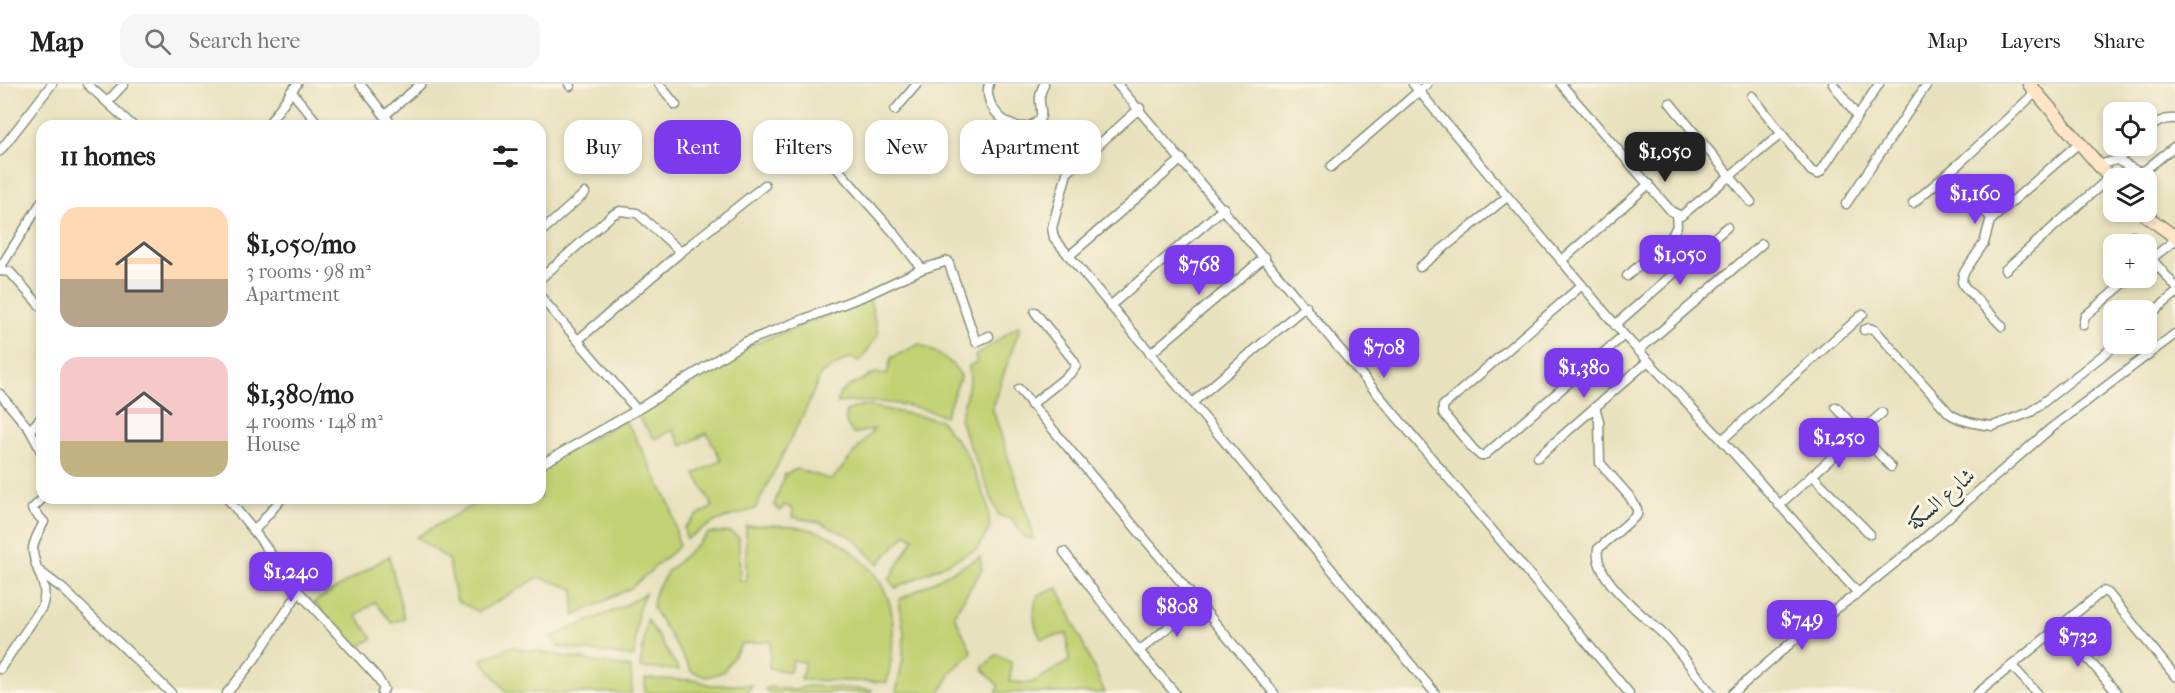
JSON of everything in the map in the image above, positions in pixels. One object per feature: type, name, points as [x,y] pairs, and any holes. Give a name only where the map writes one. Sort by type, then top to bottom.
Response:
[{"type":"main road","points":[[2032,88],[2103,171]]},
{"type":"main road","points":[[2154,222],[2175,239]]},
{"type":"street","points":[[0,151],[52,84]]},
{"type":"street","points":[[87,84],[126,120]]},
{"type":"street","points":[[107,102],[124,84]]},
{"type":"street","points":[[360,84],[388,120]]},
{"type":"street","points":[[384,116],[421,84]]},
{"type":"street","points":[[659,84],[676,105]]},
{"type":"street","points":[[895,111],[917,84]]},
{"type":"street","points":[[989,84],[987,92],[989,103],[997,114],[1017,127],[1029,126],[1038,121],[1042,115],[1040,100],[1044,84]]},
{"type":"street","points":[[1117,84],[1140,108],[1629,693]]},
{"type":"street","points":[[1331,167],[1416,87],[1427,84]]},
{"type":"street","points":[[1562,84],[1676,215],[1677,226],[1671,238],[1627,276]]},
{"type":"street","points":[[1833,84],[1857,116]]},
{"type":"street","points":[[1752,96],[1811,171],[1817,174],[1879,84]]},
{"type":"street","points":[[1846,204],[1928,84]]},
{"type":"street","points":[[1416,87],[1615,325],[1722,440],[1858,593]]},
{"type":"street","points":[[271,120],[294,88],[316,120]]},
{"type":"street","points":[[1913,203],[1962,161],[2032,88]]},
{"type":"street","points":[[1670,103],[1751,202]]},
{"type":"street","points":[[1140,108],[1067,173],[1052,233],[1110,306],[1435,693]]},
{"type":"street","points":[[2157,124],[2175,119]]},
{"type":"street","points":[[1676,215],[1685,214],[1781,134]]},
{"type":"street","points":[[2002,326],[1962,282],[1963,274],[1984,243],[1992,219],[2079,143]]},
{"type":"street","points":[[2117,160],[2139,172],[2145,170],[2175,146]]},
{"type":"street","points":[[2098,165],[2117,160],[2122,156]]},
{"type":"street","points":[[1069,256],[1182,159]]},
{"type":"street","points":[[842,174],[896,235],[922,269]]},
{"type":"street","points":[[1561,261],[1649,184]]},
{"type":"street","points":[[578,340],[681,252],[765,185]]},
{"type":"street","points":[[2004,270],[2103,188]]},
{"type":"street","points":[[546,228],[585,193]]},
{"type":"street","points":[[1420,267],[1507,197]]},
{"type":"street","points":[[1976,201],[1992,219]]},
{"type":"street","points":[[1110,306],[1224,208]]},
{"type":"street","points":[[36,211],[0,269],[10,272],[36,301]]},
{"type":"street","points":[[546,274],[612,215],[620,211],[637,213],[681,252]]},
{"type":"street","points":[[1615,325],[1727,227]]},
{"type":"street","points":[[2157,252],[2175,239]]},
{"type":"street","points":[[1638,351],[1762,244]]},
{"type":"street","points":[[1150,354],[1264,257]]},
{"type":"street","points":[[546,462],[637,410],[745,342],[869,294],[922,269],[948,261],[976,342],[989,336]]},
{"type":"street","points":[[2157,267],[2175,286]]},
{"type":"street","points":[[1582,285],[1443,406],[1443,413],[1474,450],[1481,456],[1486,454],[1624,335]]},
{"type":"street","points":[[2083,325],[2085,316],[2118,288]]},
{"type":"street","points":[[2157,309],[2175,294]]},
{"type":"street","points":[[546,303],[637,410]]},
{"type":"street","points":[[1191,403],[1306,306]]},
{"type":"street","points":[[1031,405],[1072,372],[1076,366],[1035,312]]},
{"type":"street","points":[[1722,440],[1863,314]]},
{"type":"street","points":[[1864,330],[1869,328],[1875,330],[1952,416],[1993,426],[2031,412],[2104,354]]},
{"type":"street","name":"شارع السكة","points":[[1733,693],[1800,635],[1858,593],[2050,429],[2175,334]]},
{"type":"street","points":[[1538,457],[1648,361]]},
{"type":"street","points":[[1019,389],[1274,693]]},
{"type":"street","points":[[0,394],[30,430],[36,442]]},
{"type":"street","points":[[1595,407],[1599,421],[1600,463],[1629,496],[1637,509],[1637,515],[1598,549],[1596,558],[1628,604],[1661,632],[1711,693]]},
{"type":"street","points":[[1836,407],[1891,467]]},
{"type":"street","points":[[1779,505],[1882,413]]},
{"type":"street","points":[[30,430],[36,424]]},
{"type":"street","points":[[1812,475],[1870,534]]},
{"type":"street","points":[[0,669],[42,608],[46,597],[45,586],[33,547],[44,522],[32,509],[37,504]]},
{"type":"street","points":[[233,504],[299,592],[376,677],[384,689],[382,693]]},
{"type":"street","points":[[254,531],[277,504]]},
{"type":"street","points":[[1064,552],[1139,651],[1175,693]]},
{"type":"street","points":[[39,570],[63,589],[171,693]]},
{"type":"street","points":[[1978,693],[2101,591],[2105,591],[2175,676]]},
{"type":"street","points":[[228,693],[254,660],[299,592]]},
{"type":"street","points":[[1139,651],[1198,603]]},
{"type":"street","points":[[2060,626],[2116,693]]},
{"type":"street","points":[[2012,666],[2037,693]]},
{"type":"green space","points":[[870,299],[878,335],[860,361],[849,358],[821,374],[807,407],[755,509],[716,521],[686,539],[684,528],[696,516],[713,507],[695,474],[721,460],[707,433],[682,446],[673,430],[655,439],[635,413],[753,344]]},
{"type":"green space","points":[[1018,326],[1020,328],[992,407],[1035,539],[1024,537],[1012,519],[999,516],[960,418],[970,381],[969,366],[977,362],[975,356]]},
{"type":"green space","points":[[919,344],[948,361],[961,376],[945,416],[891,403],[837,403],[840,393],[850,386],[875,373],[887,375],[891,358]]},
{"type":"green space","points":[[863,405],[940,420],[965,451],[987,501],[990,528],[977,549],[896,588],[889,580],[914,538],[906,534],[878,564],[855,539],[819,522],[792,517],[793,509],[784,505],[780,511],[774,505],[785,474],[797,469],[832,480],[874,429],[853,434],[846,422],[846,411]]},
{"type":"green space","points":[[624,420],[632,431],[671,507],[679,546],[631,588],[574,616],[574,589],[539,577],[479,612],[457,601],[448,559],[416,537],[474,504],[546,504],[546,464]]},
{"type":"green space","points":[[746,526],[789,526],[822,533],[855,554],[874,574],[887,597],[892,617],[892,646],[887,682],[801,680],[805,662],[793,660],[790,672],[769,668],[771,641],[742,644],[723,672],[706,677],[692,672],[653,608],[655,592],[668,571],[709,533],[731,532],[739,538],[740,581],[746,581]]},
{"type":"green space","points":[[389,556],[404,618],[392,623],[375,602],[356,616],[373,638],[355,649],[314,602]]},
{"type":"green space","points":[[980,557],[982,569],[954,614],[972,653],[952,671],[940,693],[896,693],[903,659],[904,633],[899,600]]},
{"type":"green space","points":[[1058,588],[1105,693],[996,693],[999,687],[982,668],[997,654],[1011,662],[1010,682],[1032,683],[1069,661],[1067,634],[1041,639],[1034,617],[1038,595]]},
{"type":"green space","points":[[645,593],[638,610],[634,657],[559,647],[551,637],[622,607]]},
{"type":"green space","points":[[647,619],[679,670],[640,668]]},
{"type":"green space","points":[[511,647],[631,668],[632,693],[507,693],[481,659]]},
{"type":"green space","points":[[645,679],[697,680],[710,685],[753,685],[746,693],[645,693]]},
{"type":"green space","points":[[807,686],[872,690],[870,693],[769,693],[765,689],[769,687],[795,690]]}]
